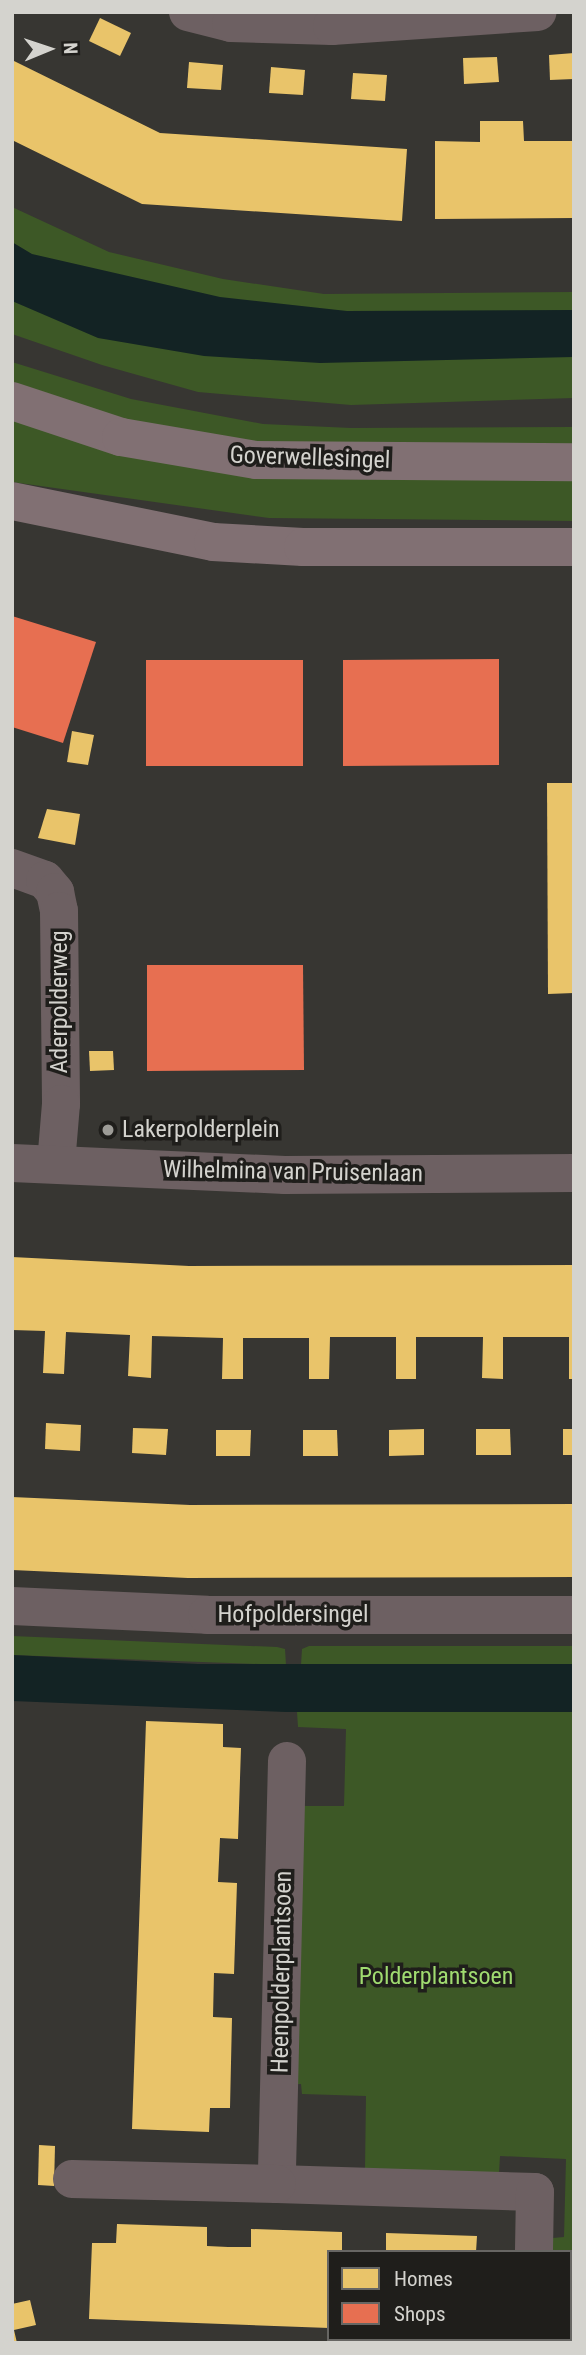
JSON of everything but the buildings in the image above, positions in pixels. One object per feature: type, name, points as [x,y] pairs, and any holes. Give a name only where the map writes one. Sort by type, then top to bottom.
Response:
[{"type":"main road","name":"Goverwellesingel","points":[[12,401],[121,438],[256,460],[574,462]]},
{"type":"main road","points":[[12,501],[213,542],[303,547],[574,547]]},
{"type":"street","points":[[188,12],[231,23],[332,26],[538,12]]},
{"type":"street","name":"Aderpolderweg","points":[[12,868],[45,880],[55,892],[60,911],[61,1104],[56,1163]]},
{"type":"street","name":"Wilhelmina van Pruisenlaan","points":[[12,1163],[285,1175],[574,1173]]},
{"type":"street","name":"Hofpoldersingel","points":[[12,1605],[207,1615],[574,1615]]},
{"type":"street","name":"Heenpolderplantsoen","points":[[277,2184],[287,1760]]},
{"type":"street","points":[[72,2179],[535,2192],[534,2250]]},
{"type":"green space","points":[[12,207],[109,252],[223,279],[324,294],[574,292],[574,398],[351,405],[198,392],[102,365],[12,334]]},
{"type":"green space","points":[[12,362],[131,399],[263,424],[351,428],[574,427],[574,447],[246,442],[114,418],[12,382]]},
{"type":"green space","points":[[12,417],[574,480],[574,521],[269,518],[12,482]]},
{"type":"green space","points":[[12,1636],[277,1647],[285,1649],[286,1665],[12,1655]]},
{"type":"green space","points":[[309,1646],[574,1646],[574,1664],[301,1665],[302,1649]]},
{"type":"green space","name":"Polderplantsoen","points":[[297,1712],[574,1712],[574,2343],[550,2343],[572,2341],[572,2250],[553,2250],[553,2238],[564,2237],[566,2159],[500,2156],[499,2173],[365,2169],[366,2096],[302,2094],[301,2084],[295,2084],[303,1806],[344,1806],[346,1729],[298,1727]]},
{"type":"shaded area","points":[[12,242],[32,254],[220,297],[347,311],[574,310],[574,357],[320,363],[204,356],[98,338],[12,301]]},
{"type":"shaded area","points":[[12,1655],[198,1664],[574,1664],[574,1712],[286,1712],[12,1701]]},
{"type":"place","name":"Lakerpolderplein","points":[[108,1130]]}]
